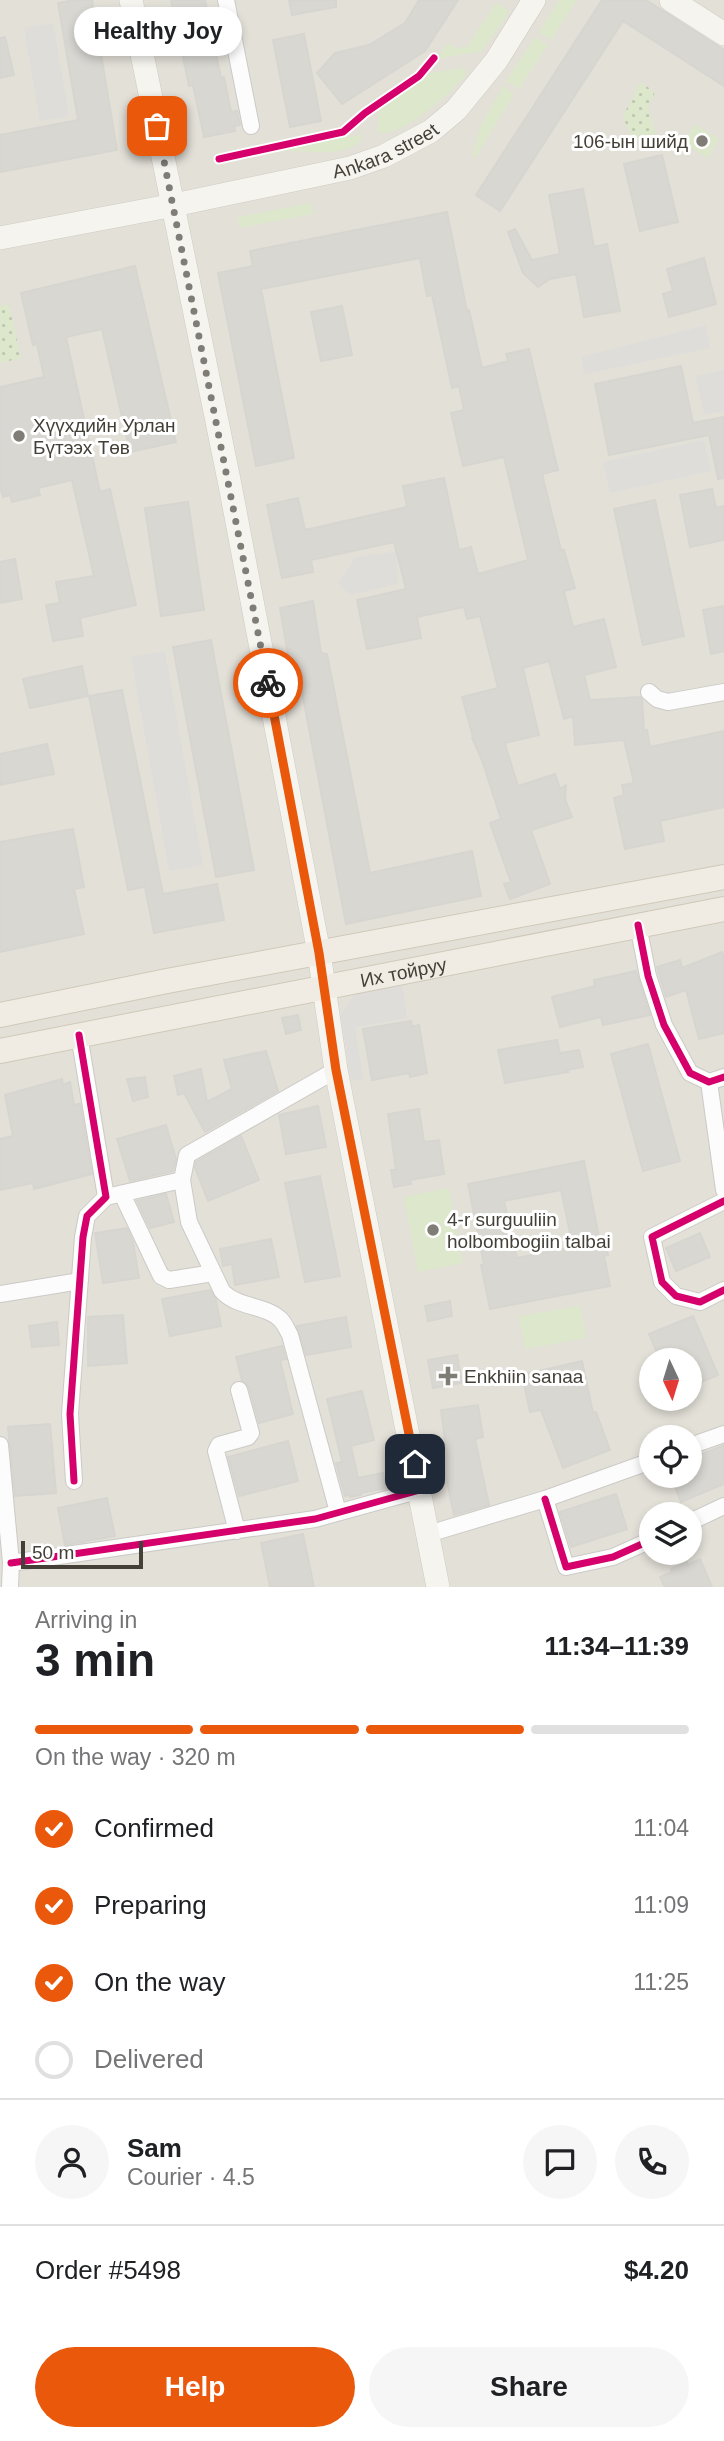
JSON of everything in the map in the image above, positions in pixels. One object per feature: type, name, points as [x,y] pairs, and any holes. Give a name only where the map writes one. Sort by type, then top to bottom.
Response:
[{"type":"main road","points":[[131,0],[230,485],[319,953],[336,1070],[438,1587]]},
{"type":"main road","name":"Ankara street","points":[[0,238],[350,168],[384,156],[431,131],[456,110],[496,61],[534,0]]},
{"type":"main road","points":[[671,0],[724,34]]},
{"type":"main road","name":"Их тойруу","points":[[0,1015],[724,877]]},
{"type":"main road","name":"Их тойруу","points":[[0,1051],[724,909]]},
{"type":"street","points":[[226,0],[251,126]]},
{"type":"street","points":[[649,692],[657,699],[668,702],[724,692]]},
{"type":"street","points":[[638,925],[648,976],[664,1025],[690,1073],[716,1079],[724,1190]]},
{"type":"street","points":[[79,1035],[114,1195],[161,1276],[169,1280],[213,1273]]},
{"type":"street","points":[[336,1070],[187,1155],[182,1180],[189,1222],[222,1291],[229,1299],[275,1316],[282,1321],[289,1335],[338,1512]]},
{"type":"street","points":[[74,1480],[70,1413],[87,1216],[114,1195],[182,1180]]},
{"type":"street","points":[[724,1201],[652,1237],[662,1282],[676,1296],[700,1302],[724,1290]]},
{"type":"street","points":[[0,1294],[80,1281]]},
{"type":"street","points":[[237,1531],[216,1451],[219,1445],[248,1437],[251,1433],[239,1390]]},
{"type":"street","points":[[702,1442],[724,1434]]},
{"type":"street","points":[[0,1445],[12,1563],[10,1587]]},
{"type":"street","points":[[429,1534],[545,1499],[639,1465]]},
{"type":"street","points":[[12,1563],[316,1519],[420,1490]]},
{"type":"street","points":[[545,1499],[566,1567],[613,1557],[639,1545]]},
{"type":"street","points":[[702,1517],[724,1507]]},
{"type":"shaded area","points":[[0,0],[724,0],[724,1587],[0,1587]]},
{"type":"shaded area","points":[[53,23],[69,116],[40,121],[24,28]]},
{"type":"shaded area","points":[[706,325],[710,348],[584,374],[581,357]]},
{"type":"shaded area","points":[[724,370],[724,411],[704,415],[696,376]]},
{"type":"shaded area","points":[[704,440],[711,471],[610,493],[603,462]]},
{"type":"shaded area","points":[[396,552],[398,584],[350,595],[338,583],[356,557]]},
{"type":"shaded area","points":[[165,651],[203,865],[169,871],[131,657]]},
{"type":"shaded area","points":[[402,984],[407,1018],[355,1027],[363,1079],[351,1080],[341,1015],[356,992]]},
{"type":"green space","points":[[559,0],[577,0],[551,40],[539,32]]},
{"type":"green space","points":[[496,3],[510,11],[482,51],[437,59],[448,43],[456,48],[467,47]]},
{"type":"green space","points":[[535,37],[548,45],[519,89],[506,81]]},
{"type":"green space","points":[[462,68],[466,75],[424,113],[398,129],[387,133],[377,132],[379,108],[430,73]]},
{"type":"green space","points":[[640,82],[655,92],[648,108],[656,133],[632,141],[623,116]]},
{"type":"green space","points":[[503,86],[514,94],[476,157],[472,157],[480,127]]},
{"type":"green space","name":"106-ын шийд","points":[[694,124],[719,139],[708,158],[685,144]]},
{"type":"green space","points":[[347,132],[349,137],[361,135],[361,141],[352,147],[332,152],[278,151],[228,161],[227,158]]},
{"type":"green space","points":[[311,203],[313,214],[240,228],[238,217]]},
{"type":"green space","points":[[9,304],[21,358],[0,363],[0,306]]},
{"type":"green space","name":"4-r surguuliin holbombogiin talbai","points":[[449,1188],[463,1263],[418,1272],[404,1197]]},
{"type":"green space","points":[[580,1306],[586,1338],[525,1349],[519,1316]]},
{"type":"building","points":[[92,0],[117,150],[0,172],[0,135],[78,120],[58,3]]},
{"type":"building","points":[[171,0],[205,0],[221,78],[224,77],[231,112],[237,111],[240,125],[234,126],[235,131],[204,137],[193,85],[189,86]]},
{"type":"building","points":[[289,0],[336,0],[336,7],[292,15]]},
{"type":"building","points":[[419,0],[458,0],[425,51],[342,104],[317,73],[335,53],[369,45],[405,23]]},
{"type":"building","points":[[602,0],[646,0],[724,50],[724,86],[623,21],[500,211],[476,195]]},
{"type":"building","points":[[304,34],[321,121],[290,127],[273,40]]},
{"type":"building","points":[[5,37],[14,75],[0,78],[0,38]]},
{"type":"building","points":[[662,155],[678,222],[640,231],[624,164]]},
{"type":"building","points":[[583,189],[594,247],[607,244],[620,311],[584,317],[576,274],[550,279],[538,287],[523,273],[508,232],[515,229],[532,260],[560,254],[549,195]]},
{"type":"building","points":[[447,212],[467,311],[469,310],[482,368],[508,361],[506,354],[529,349],[558,470],[542,474],[561,550],[564,550],[575,588],[564,591],[573,627],[604,619],[616,667],[584,675],[590,700],[640,697],[644,731],[647,730],[650,747],[724,731],[724,807],[660,821],[664,841],[625,849],[614,798],[624,795],[622,785],[634,783],[624,740],[575,745],[573,716],[564,719],[549,661],[523,668],[539,735],[505,743],[518,786],[555,774],[560,789],[566,785],[565,799],[572,817],[531,830],[550,884],[510,899],[504,884],[511,882],[490,823],[501,819],[472,738],[462,697],[498,688],[480,616],[467,619],[464,607],[417,617],[421,638],[367,649],[357,600],[406,589],[394,542],[311,560],[313,572],[282,578],[267,505],[298,498],[305,530],[407,507],[403,486],[444,478],[459,550],[471,547],[478,574],[528,560],[504,457],[463,466],[451,413],[464,410],[459,386],[452,388],[432,295],[427,296],[420,258],[261,289],[294,458],[256,466],[218,273],[253,266],[250,251]]},
{"type":"building","points":[[704,258],[716,304],[669,317],[663,294],[673,291],[667,269]]},
{"type":"building","points":[[135,266],[176,442],[130,452],[102,329],[66,337],[100,492],[110,489],[136,605],[80,618],[83,636],[53,641],[46,605],[60,603],[56,582],[94,576],[72,480],[38,488],[40,495],[12,502],[10,495],[3,497],[0,486],[0,387],[44,377],[37,344],[33,345],[21,293]]},
{"type":"building","points":[[342,306],[352,355],[321,361],[311,312]]},
{"type":"building","points":[[681,366],[693,423],[724,417],[724,478],[718,479],[709,435],[609,455],[595,384]]},
{"type":"building","points":[[712,489],[716,508],[724,506],[724,540],[690,547],[680,495]]},
{"type":"building","points":[[655,500],[684,636],[643,645],[614,509]]},
{"type":"building","points":[[188,502],[204,610],[161,616],[145,508]]},
{"type":"building","points":[[15,559],[22,599],[0,603],[0,562]]},
{"type":"building","points":[[313,601],[321,653],[327,654],[370,873],[472,851],[481,896],[346,924],[296,660],[289,661],[280,608]]},
{"type":"building","points":[[724,606],[724,651],[711,654],[703,610]]},
{"type":"building","points":[[211,640],[254,870],[216,877],[173,647]]},
{"type":"building","points":[[82,666],[88,696],[30,708],[23,679]]},
{"type":"building","points":[[122,690],[163,894],[217,884],[224,920],[154,933],[145,887],[128,890],[89,696]]},
{"type":"building","points":[[47,744],[54,774],[0,785],[0,754]]},
{"type":"building","points":[[73,829],[84,887],[74,889],[84,934],[0,952],[0,842]]},
{"type":"building","points":[[722,952],[724,1033],[699,1039],[686,990],[666,997],[657,967],[680,960],[682,968]]},
{"type":"building","points":[[636,971],[650,1015],[603,1025],[601,1017],[560,1027],[552,997],[595,986],[594,980]]},
{"type":"building","points":[[298,1015],[301,1030],[286,1034],[282,1018]]},
{"type":"building","points":[[411,1021],[412,1027],[419,1025],[427,1073],[410,1077],[409,1073],[372,1080],[363,1029]]},
{"type":"building","points":[[557,1040],[560,1053],[579,1050],[583,1067],[505,1083],[498,1050]]},
{"type":"building","points":[[648,1044],[680,1161],[643,1171],[611,1054]]},
{"type":"building","points":[[266,1051],[278,1091],[205,1132],[184,1093],[178,1095],[174,1076],[201,1069],[207,1102],[232,1089],[224,1060]]},
{"type":"building","points":[[145,1077],[148,1097],[133,1101],[127,1079]]},
{"type":"building","points":[[62,1079],[63,1085],[70,1082],[74,1105],[80,1104],[92,1174],[34,1189],[33,1183],[0,1190],[0,1139],[13,1136],[5,1095]]},
{"type":"building","points":[[318,1106],[326,1147],[286,1154],[279,1115]]},
{"type":"building","points":[[419,1109],[424,1142],[439,1140],[444,1174],[410,1180],[411,1184],[394,1187],[391,1170],[396,1170],[388,1114]]},
{"type":"building","points":[[166,1125],[176,1159],[173,1171],[130,1181],[117,1139]]},
{"type":"building","points":[[241,1136],[259,1180],[208,1201],[195,1168],[196,1162]]},
{"type":"building","points":[[584,1161],[600,1242],[605,1241],[608,1255],[604,1256],[610,1286],[490,1309],[468,1184]],"holes":[[[561,1190],[573,1247],[517,1258],[504,1201]]]},
{"type":"building","points":[[320,1176],[340,1276],[305,1282],[285,1183]]},
{"type":"building","points":[[166,1194],[174,1222],[150,1228],[137,1201]]},
{"type":"building","points":[[127,1228],[133,1242],[139,1278],[103,1283],[95,1233]]},
{"type":"building","points":[[700,1233],[710,1257],[676,1271],[666,1248]]},
{"type":"building","points":[[271,1239],[279,1277],[235,1285],[232,1264],[223,1266],[220,1249]]},
{"type":"building","points":[[210,1290],[216,1300],[221,1326],[170,1336],[162,1299]]},
{"type":"building","points":[[450,1301],[452,1316],[428,1321],[425,1306]]},
{"type":"building","points":[[123,1315],[127,1363],[88,1366],[88,1317]]},
{"type":"building","points":[[693,1316],[718,1375],[702,1382],[702,1348],[655,1348],[649,1334]]},
{"type":"building","points":[[346,1317],[351,1347],[306,1355],[297,1326]]},
{"type":"building","points":[[57,1322],[59,1345],[32,1347],[29,1326]]},
{"type":"building","points":[[282,1346],[286,1359],[280,1360],[293,1414],[259,1423],[249,1387],[242,1380],[236,1357]]},
{"type":"building","points":[[457,1355],[462,1383],[433,1388],[428,1360]]},
{"type":"building","points":[[582,1361],[593,1413],[596,1412],[610,1450],[563,1468],[541,1410],[530,1412],[522,1375]]},
{"type":"building","points":[[362,1391],[374,1440],[351,1446],[358,1478],[383,1473],[386,1488],[350,1497],[345,1496],[336,1463],[342,1462],[327,1399]]},
{"type":"building","points":[[478,1405],[483,1437],[475,1439],[489,1505],[454,1515],[442,1457],[447,1456],[441,1410]]},
{"type":"building","points":[[50,1424],[56,1493],[15,1496],[8,1427]]},
{"type":"building","points":[[288,1441],[298,1481],[239,1496],[228,1457]]},
{"type":"building","points":[[724,1445],[724,1484],[681,1502],[675,1488],[702,1488],[702,1454]]},
{"type":"building","points":[[616,1494],[627,1529],[571,1547],[560,1512]]},
{"type":"building","points":[[107,1498],[115,1536],[65,1545],[58,1508]]},
{"type":"building","points":[[303,1534],[314,1587],[270,1587],[261,1543]]},
{"type":"building","points":[[702,1564],[712,1587],[665,1587],[660,1577],[672,1572],[671,1569],[680,1565]]},
{"type":"cycle path","points":[[219,159],[343,132],[365,113],[419,76],[434,58]]},
{"type":"cycle path","points":[[638,925],[648,976],[664,1025],[690,1073],[709,1082],[724,1077]]},
{"type":"cycle path","points":[[74,1481],[70,1414],[83,1237],[87,1216],[106,1197],[79,1035]]},
{"type":"cycle path","points":[[724,1201],[652,1237],[662,1282],[676,1296],[700,1302],[724,1290]]},
{"type":"cycle path","points":[[11,1563],[315,1519],[420,1490]]},
{"type":"cycle path","points":[[545,1499],[566,1567],[613,1557],[639,1545]]},
{"type":"way so far","points":[[157,126],[228,471],[268,683]]},
{"type":"place","name":"Healthy Joy","points":[[157,126]]},
{"type":"place","name":"106-ын шийд","points":[[702,141]]},
{"type":"place","name":"Хүүхдийн Урлан Бүтээх Төв","points":[[19,436]]},
{"type":"place","name":"4-r surguuliin holbombogiin talbai","points":[[433,1230]]},
{"type":"place","name":"Enkhiin sanaa","points":[[448,1376]]},
{"type":"route","points":[[268,683],[319,953],[336,1070],[415,1464]]}]
